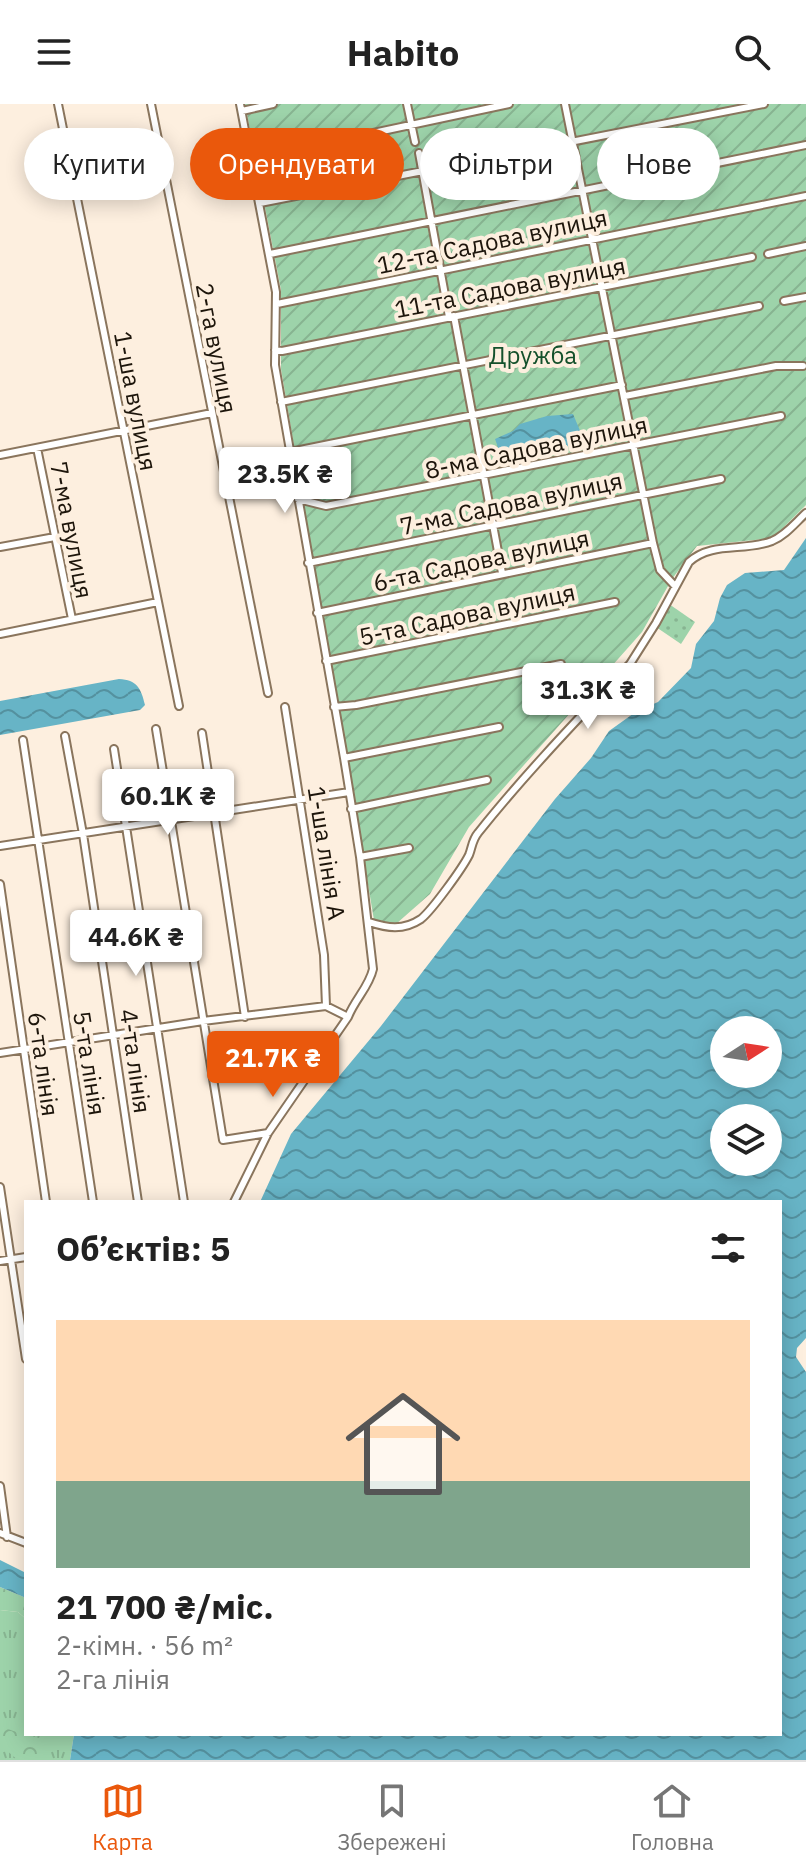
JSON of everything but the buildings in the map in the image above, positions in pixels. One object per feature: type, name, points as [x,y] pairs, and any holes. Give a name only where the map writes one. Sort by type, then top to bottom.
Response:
[{"type":"street","name":"1-ша вулиця","points":[[58,104],[179,706]]},
{"type":"street","name":"2-га вулиця","points":[[151,104],[268,693]]},
{"type":"street","points":[[245,128],[241,107],[273,104]]},
{"type":"street","points":[[407,104],[415,142]]},
{"type":"street","points":[[394,128],[509,104]]},
{"type":"street","points":[[565,104],[569,128]]},
{"type":"street","points":[[581,139],[764,104]]},
{"type":"street","points":[[270,254],[806,145]]},
{"type":"street","points":[[419,153],[420,158]]},
{"type":"street","points":[[260,203],[420,172]]},
{"type":"street","points":[[581,186],[653,543],[660,570],[675,586]]},
{"type":"street","name":"12-та Садова вулиця","points":[[277,304],[806,196]]},
{"type":"street","points":[[235,1200],[268,1133],[348,1017],[355,1000],[370,984],[373,969],[369,922],[344,758],[281,402],[275,350],[277,304],[259,200]]},
{"type":"street","points":[[427,200],[473,413],[502,573]]},
{"type":"street","points":[[768,254],[806,246]]},
{"type":"street","name":"11-та Садова вулиця","points":[[275,350],[752,257]]},
{"type":"street","points":[[784,301],[806,297]]},
{"type":"street","points":[[281,402],[759,306]]},
{"type":"street","points":[[625,396],[776,366],[803,366]]},
{"type":"street","points":[[290,452],[622,385]]},
{"type":"street","points":[[0,455],[212,413]]},
{"type":"street","name":"8-ма Садова вулиця","points":[[298,499],[326,506],[781,416]]},
{"type":"street","name":"7-ма вулиця","points":[[37,448],[72,619]]},
{"type":"street","name":"7-ма Садова вулиця","points":[[308,563],[721,479]]},
{"type":"street","points":[[369,922],[388,929],[399,928],[421,919],[432,908],[469,856],[474,837],[527,774],[630,664],[689,562],[699,553],[773,541],[785,534],[806,513]]},
{"type":"street","points":[[0,547],[55,537]]},
{"type":"street","name":"6-та Садова вулиця","points":[[317,613],[653,543]]},
{"type":"street","points":[[0,634],[158,602]]},
{"type":"street","name":"5-та Садова вулиця","points":[[326,661],[615,602]]},
{"type":"street","points":[[334,707],[561,664]]},
{"type":"street","name":"1-ша лінія А","points":[[285,707],[324,955],[326,1006]]},
{"type":"street","points":[[344,758],[499,727]]},
{"type":"street","points":[[156,729],[223,1140],[268,1133]]},
{"type":"street","points":[[202,733],[245,1017]]},
{"type":"street","name":"4-та лінія","points":[[65,736],[83,834],[138,1200]]},
{"type":"street","name":"5-та лінія","points":[[23,740],[93,1200]]},
{"type":"street","points":[[114,749],[184,1200]]},
{"type":"street","points":[[351,809],[487,780]]},
{"type":"street","points":[[0,846],[349,792]]},
{"type":"street","points":[[360,857],[409,848]]},
{"type":"street","name":"6-та лінія","points":[[0,884],[46,1200]]},
{"type":"street","points":[[0,1053],[203,1021],[326,1006],[348,1017]]},
{"type":"street","points":[[0,1187],[24,1346]]},
{"type":"street","points":[[0,1261],[24,1257]]},
{"type":"street","points":[[0,1486],[7,1537]]},
{"type":"street","points":[[0,1533],[24,1542]]},
{"type":"green space","name":"Дружба","points":[[245,104],[806,104],[806,505],[773,538],[697,546],[672,579],[642,632],[469,827],[430,894],[396,924],[374,920],[281,369],[281,290],[264,200],[404,200],[404,128],[250,128]]},
{"type":"green space","points":[[669,604],[695,622],[681,644],[656,627]]},
{"type":"green space","points":[[0,1587],[24,1597],[24,1617],[18,1612],[0,1610]]},
{"type":"green space","points":[[0,1610],[18,1612],[24,1617],[24,1736],[74,1736],[70,1760],[0,1760]]},
{"type":"green space","points":[[8,1729],[51,1744],[51,1760],[18,1760],[0,1745],[0,1730]]},
{"type":"water","points":[[573,414],[581,433],[564,450],[542,446],[535,459],[525,463],[518,453],[500,453],[495,439],[513,431],[520,424],[547,416]]},
{"type":"water","points":[[806,538],[806,1338],[797,1348],[796,1357],[806,1372],[806,1760],[70,1760],[74,1736],[782,1736],[782,1200],[261,1200],[291,1134],[381,1026],[609,731],[637,711],[658,702],[691,668],[696,644],[714,621],[727,585],[745,573],[784,570]]},
{"type":"water","points":[[119,679],[134,683],[140,690],[145,705],[140,710],[0,735],[0,701]]},
{"type":"water","points":[[0,1560],[24,1572],[24,1597],[0,1587]]}]
